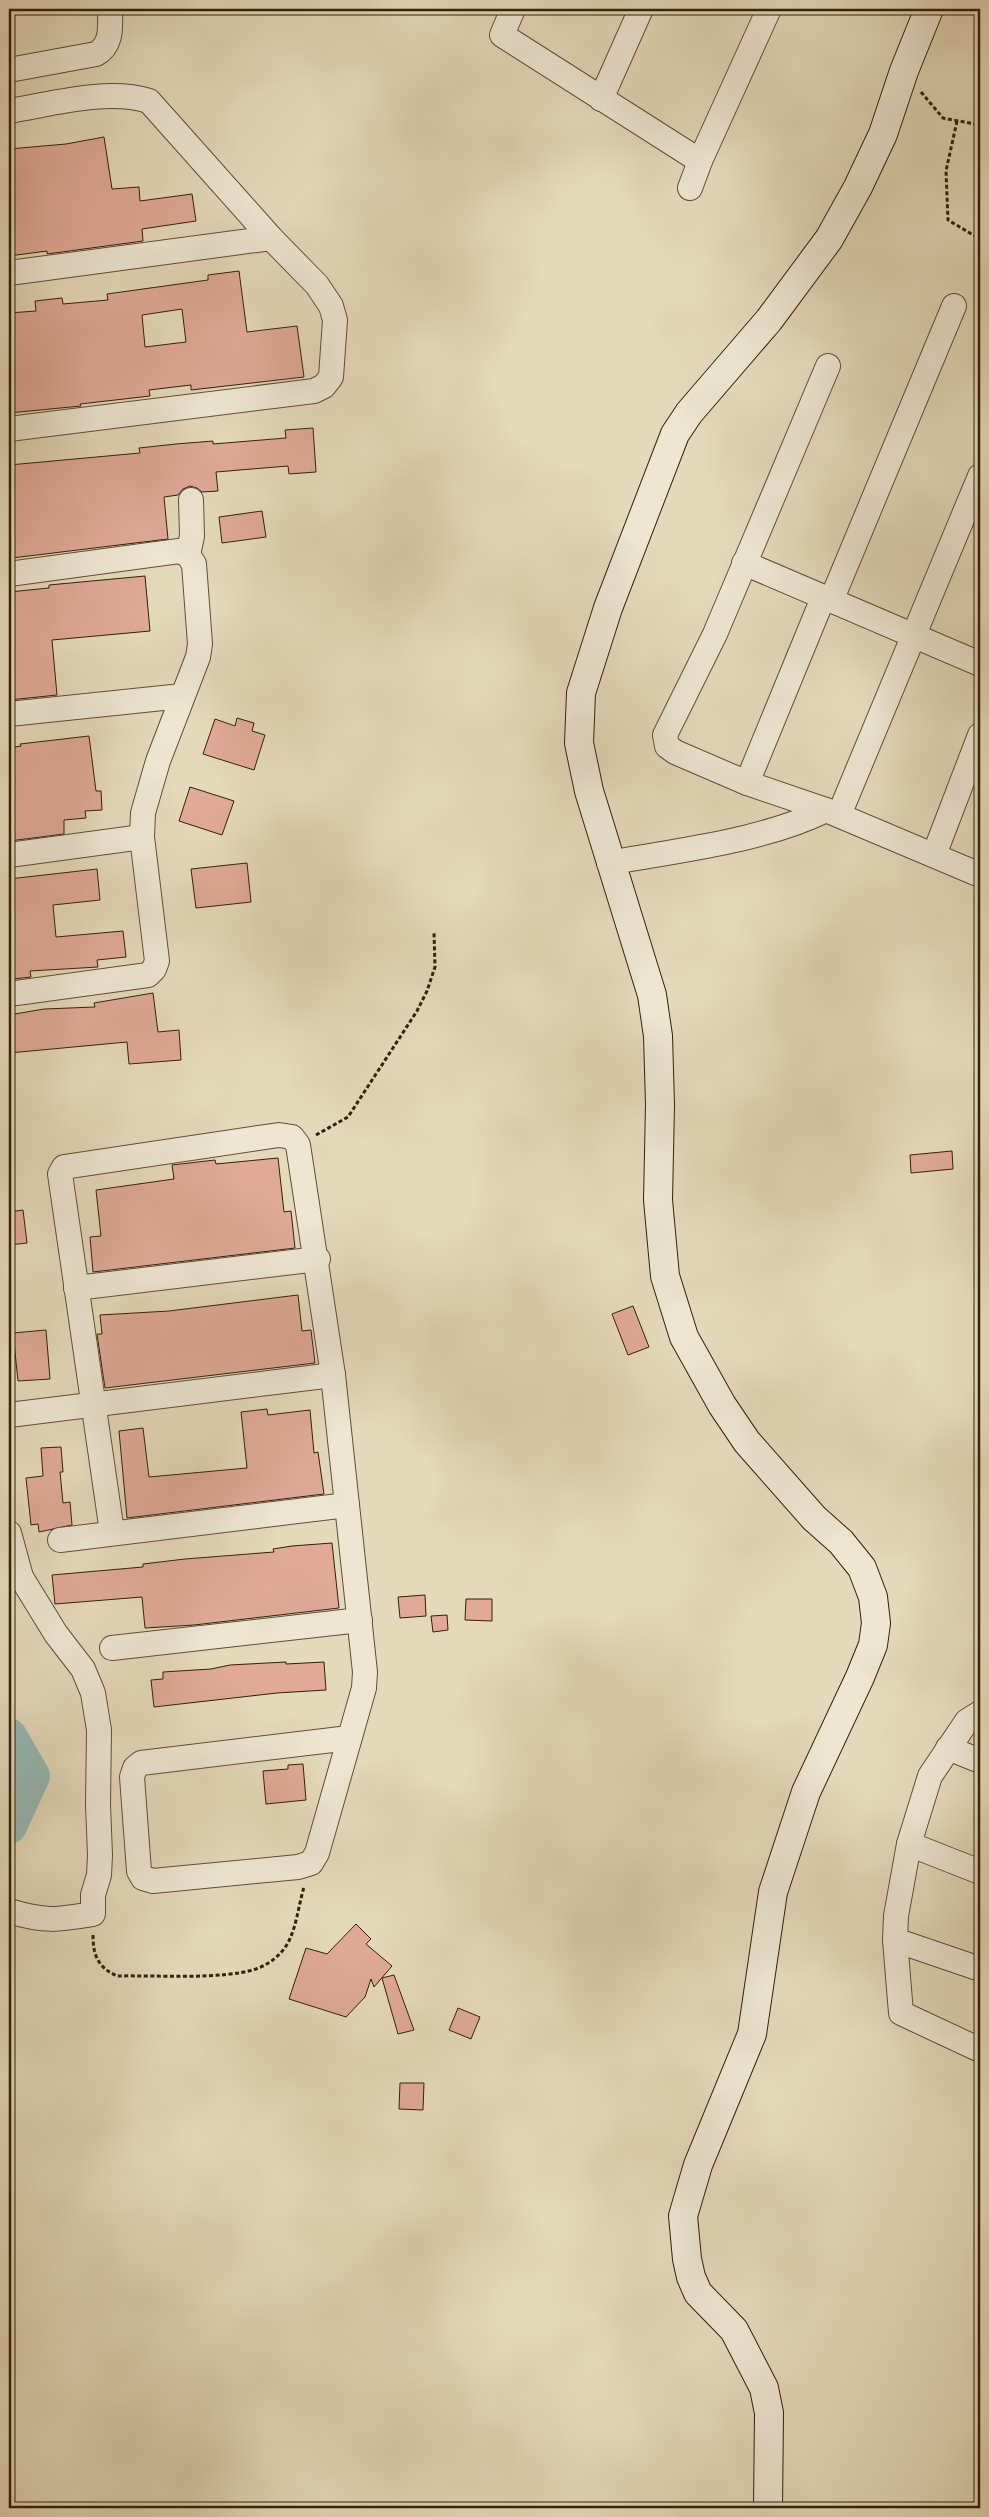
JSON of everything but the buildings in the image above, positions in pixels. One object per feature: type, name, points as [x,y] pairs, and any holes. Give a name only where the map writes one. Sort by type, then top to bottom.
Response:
[{"type":"main road","points":[[768,2508],[769,2413],[764,2388],[734,2330],[698,2292],[691,2277],[683,2216],[701,2157],[752,2034],[773,1892],[806,1792],[860,1677],[872,1645],[876,1623],[873,1597],[862,1568],[841,1542],[814,1518],[747,1442],[722,1405],[684,1337],[665,1276],[658,1200],[660,1105],[658,1036],[652,995],[589,791],[579,743],[582,693],[608,608],[676,434],[689,412],[769,320],[829,239],[858,187],[883,134],[904,71],[929,9]]},
{"type":"street","points":[[9,70],[96,54],[103,50],[110,35],[110,9]]},
{"type":"street","points":[[513,9],[502,35],[700,161]]},
{"type":"street","points":[[601,99],[641,9]]},
{"type":"street","points":[[690,188],[700,161],[769,9]]},
{"type":"street","points":[[9,111],[108,96],[131,95],[149,101],[271,238],[317,285],[331,306],[335,320],[331,377],[324,386],[314,391],[9,429]]},
{"type":"street","points":[[9,273],[271,238]]},
{"type":"street","points":[[747,783],[954,306]]},
{"type":"street","points":[[828,366],[715,634],[666,735],[667,746],[675,752],[747,783],[833,813],[980,875]]},
{"type":"street","points":[[610,863],[702,846],[833,813],[914,636],[980,476]]},
{"type":"street","points":[[188,555],[192,536],[191,500]]},
{"type":"street","points":[[9,574],[179,551],[188,555],[194,564],[200,644],[198,657],[158,761],[143,813],[142,837],[157,961],[154,969],[148,976],[9,994]]},
{"type":"street","points":[[744,563],[980,664]]},
{"type":"street","points":[[9,714],[182,696]]},
{"type":"street","points":[[934,855],[980,735]]},
{"type":"street","points":[[9,855],[142,837]]},
{"type":"street","points":[[112,1532],[60,1174],[64,1167],[279,1135],[292,1137],[298,1145],[318,1259],[348,1505],[365,1672],[364,1688],[317,1853],[310,1863],[298,1867],[153,1882],[143,1878],[139,1871],[132,1777],[135,1768],[141,1762],[349,1738]]},
{"type":"street","points":[[76,1288],[318,1259]]},
{"type":"street","points":[[9,1415],[333,1374]]},
{"type":"street","points":[[60,1540],[112,1532],[348,1505]]},
{"type":"street","points":[[9,1533],[20,1577],[56,1634],[83,1669],[93,1693],[99,1730],[98,1806],[100,1855],[100,1875],[93,1895],[93,1914],[53,1920],[35,1919],[9,1911]]},
{"type":"street","points":[[112,1648],[360,1620]]},
{"type":"street","points":[[980,1713],[967,1721],[930,1776],[910,1844],[896,1916],[895,1940],[901,2013],[980,2050]]},
{"type":"street","points":[[948,1748],[980,1761]]},
{"type":"street","points":[[910,1844],[980,1872]]},
{"type":"street","points":[[895,1940],[980,1969]]},
{"type":"path","points":[[904,71],[943,118],[980,125]]},
{"type":"path","points":[[957,121],[946,171],[948,220],[980,238]]},
{"type":"path","points":[[298,1145],[348,1117],[395,1045],[427,991],[435,967],[434,932]]},
{"type":"path","points":[[93,1914],[93,1948],[98,1962],[106,1971],[117,1976],[220,1974],[250,1971],[272,1960],[288,1942],[293,1933],[296,1912],[310,1863]]},
{"type":"waterway","points":[[9,1736],[32,1776],[9,1826]]}]
